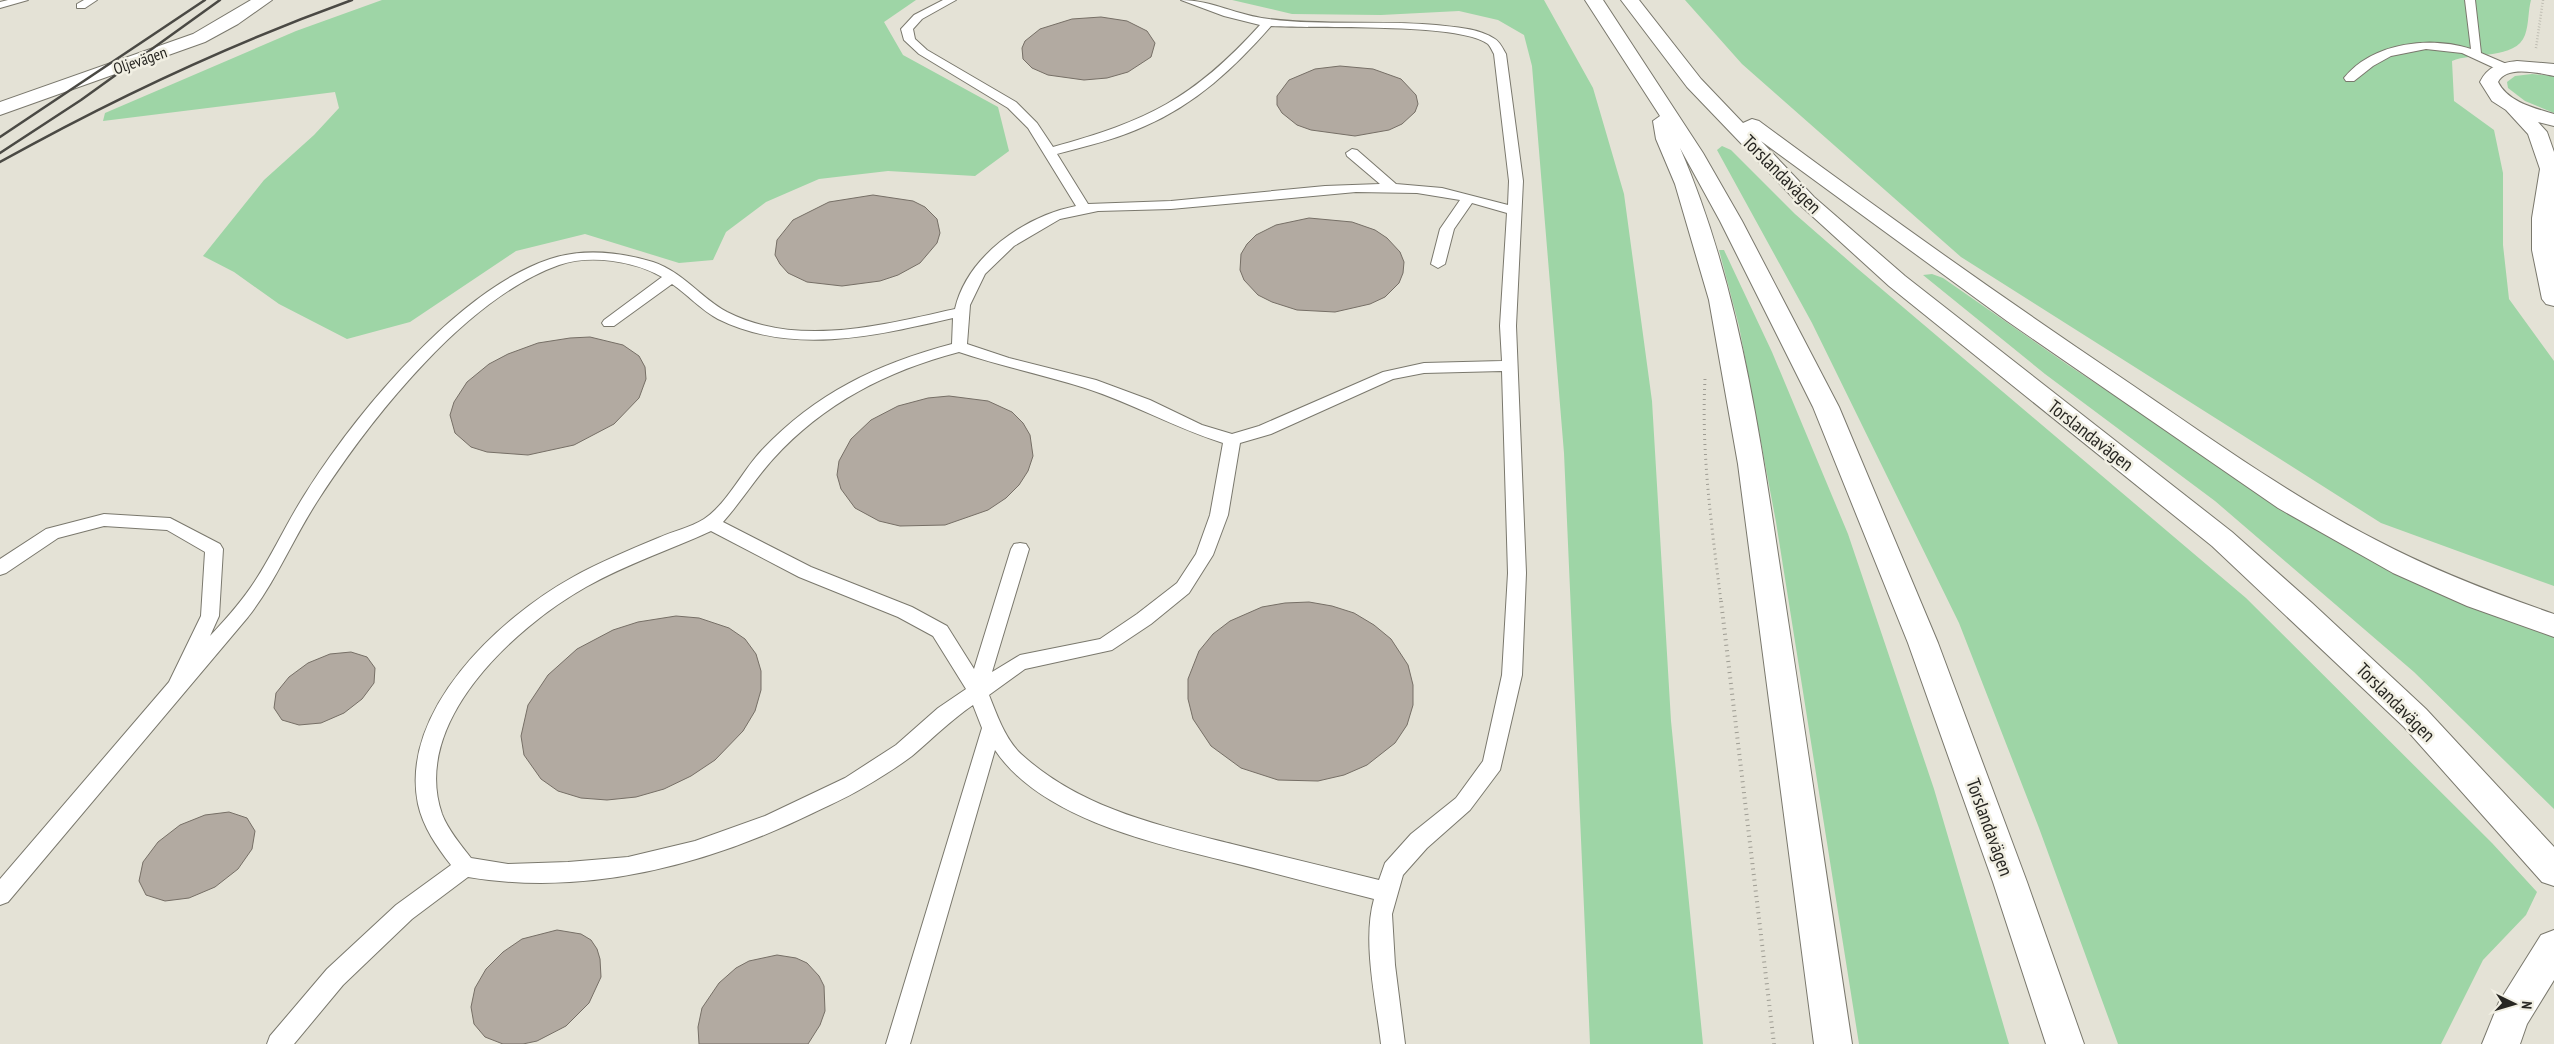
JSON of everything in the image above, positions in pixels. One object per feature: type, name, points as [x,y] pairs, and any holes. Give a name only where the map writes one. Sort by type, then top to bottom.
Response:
[{"type":"main road","name":"Oljevägen","points":[[4,107],[198,38],[232,20],[263,0]]},
{"type":"main road","name":"Torslandavägen","points":[[1594,0],[1658,96],[1731,221],[1826,407],[1922,643],[2010,882],[2065,1044]]},
{"type":"main road","name":"Torslandavägen","points":[[1630,0],[1694,83],[1807,201],[1897,281],[2222,539],[2302,610],[2415,718],[2554,871]]},
{"type":"main road","points":[[2531,67],[2554,57]]},
{"type":"main road","points":[[2554,70],[2497,64],[2489,82],[2497,94],[2510,103],[2537,132],[2552,166],[2543,212],[2542,255],[2545,277],[2554,299]]},
{"type":"main road","points":[[1694,83],[1856,204],[2242,472],[2322,522],[2402,565],[2479,600],[2554,626]]},
{"type":"main road","points":[[1658,96],[1666,139],[1685,184],[1721,300],[1751,464],[1833,1044]]},
{"type":"main road","points":[[2510,103],[2554,120]]},
{"type":"main road","points":[[2501,1044],[2512,1015],[2554,947]]},
{"type":"lane","points":[[0,5],[23,0]]},
{"type":"lane","points":[[82,6],[92,0]]},
{"type":"lane","points":[[951,0],[918,16],[908,29],[910,40],[931,57],[1012,105],[1033,126],[1051,152],[1084,208]]},
{"type":"lane","points":[[1186,0],[1268,23],[1429,27],[1479,36],[1492,42],[1500,54],[1516,181],[1508,326],[1509,406],[1514,455],[1517,572],[1512,675],[1493,764],[1463,804],[1419,842],[1394,870],[1381,914],[1383,965],[1393,1044]]},
{"type":"lane","points":[[2470,0],[2477,50],[2475,54]]},
{"type":"lane","points":[[1051,152],[1152,119],[1185,100],[1212,80],[1268,23]]},
{"type":"lane","points":[[2350,78],[2366,64],[2381,57],[2397,50],[2426,44],[2465,49],[2497,64]]},
{"type":"lane","points":[[1352,153],[1394,189]]},
{"type":"lane","points":[[960,347],[958,328],[973,280],[994,257],[1018,236],[1054,216],[1084,208],[1143,207],[1331,190],[1418,189],[1513,210]]},
{"type":"lane","points":[[1438,264],[1441,241],[1450,221],[1468,199]]},
{"type":"lane","points":[[0,895],[260,587],[320,483],[365,423],[430,350],[469,314],[502,288],[529,272],[556,261],[607,257],[654,266],[672,277],[722,316],[750,326],[784,334],[817,338],[855,333],[962,312]]},
{"type":"lane","points":[[609,323],[672,277]]},
{"type":"lane","points":[[1232,440],[1219,515],[1204,555],[1184,588],[1106,645],[1020,663],[977,690],[945,714],[903,751],[852,784],[772,823],[695,850],[628,867],[508,874],[465,867],[447,843],[429,805],[426,766],[434,733],[449,704],[471,675],[536,611],[576,584],[626,558],[711,524],[766,456],[802,420],[841,394],[882,371],[960,347],[1004,362],[1090,384],[1144,404],[1196,429],[1232,440],[1265,430],[1389,375],[1424,368],[1509,366]]},
{"type":"lane","points":[[0,568],[52,534],[104,520],[170,524],[214,549],[210,616],[177,687]]},
{"type":"lane","points":[[711,524],[805,572],[905,612],[940,631],[977,690],[992,728],[1013,759],[1055,791],[1097,814],[1156,834],[1387,892]]},
{"type":"lane","points":[[977,690],[1020,549]]},
{"type":"lane","points":[[898,1044],[992,728]]},
{"type":"lane","points":[[279,1044],[335,977],[404,912],[465,867]]},
{"type":"path","points":[[2497,64],[2535,52],[2542,0]]},
{"type":"path","points":[[1706,371],[1703,413],[1707,485],[1774,1044]]},
{"type":"green space","points":[[382,0],[916,0],[884,22],[903,55],[998,107],[1009,151],[975,176],[888,171],[819,179],[766,202],[726,232],[713,260],[679,263],[585,234],[516,251],[410,322],[347,339],[279,304],[234,272],[203,256],[264,180],[314,135],[339,108],[335,92],[103,121],[105,113],[296,31]]},
{"type":"green space","points":[[1232,0],[1544,0],[1593,88],[1624,194],[1652,401],[1671,721],[1703,1044],[1590,1044],[1564,453],[1532,66],[1524,35],[1498,20],[1459,11],[1381,15],[1292,14]]},
{"type":"green space","points":[[1685,0],[2531,0],[2525,35],[2520,43],[2503,52],[2452,61],[2454,101],[2494,130],[2503,173],[2503,245],[2509,299],[2554,361],[2554,586],[2381,523],[1961,257],[1742,64]]},
{"type":"green space","points":[[2532,74],[2554,76],[2554,113],[2525,101],[2508,88],[2507,82],[2515,76]]},
{"type":"green space","points":[[1722,146],[1731,150],[1795,214],[1858,269],[2246,598],[2492,843],[2537,892],[2526,915],[2483,960],[2441,1044],[2118,1044],[2039,828],[1959,623],[1812,323],[1717,150]]},
{"type":"green space","points":[[1719,250],[1724,250],[1772,352],[1848,534],[1934,789],[2009,1044],[1859,1044],[1776,522],[1739,326]]},
{"type":"green space","points":[[1932,274],[1943,278],[2068,365],[2257,490],[2554,634],[2554,809],[2414,672],[2215,501],[2045,374],[1923,275]]},
{"type":"building","points":[[1101,17],[1127,21],[1147,31],[1155,43],[1151,57],[1128,72],[1107,78],[1084,80],[1048,75],[1032,68],[1023,59],[1022,48],[1025,41],[1040,29],[1072,19]]},
{"type":"building","points":[[1340,66],[1373,69],[1401,79],[1416,95],[1418,104],[1415,112],[1402,124],[1389,130],[1355,136],[1311,130],[1297,125],[1282,113],[1277,105],[1277,96],[1289,80],[1315,69]]},
{"type":"building","points":[[873,195],[913,201],[925,207],[937,219],[940,233],[937,243],[920,263],[898,275],[880,281],[842,286],[807,282],[788,273],[780,264],[775,255],[777,240],[793,220],[829,202]]},
{"type":"building","points":[[1309,218],[1352,222],[1375,230],[1387,238],[1400,252],[1404,262],[1403,273],[1399,283],[1385,297],[1370,304],[1335,312],[1297,310],[1272,302],[1258,295],[1244,280],[1240,270],[1241,254],[1247,244],[1256,235],[1276,225]]},
{"type":"building","points":[[590,337],[623,345],[639,356],[645,367],[646,379],[639,398],[614,424],[574,445],[528,455],[487,452],[471,447],[455,433],[450,415],[454,402],[467,382],[489,364],[508,354],[538,343]]},
{"type":"building","points":[[949,396],[988,401],[1012,412],[1023,423],[1030,435],[1033,456],[1028,471],[1019,485],[1006,498],[988,510],[945,525],[900,526],[879,521],[855,508],[841,489],[837,475],[839,461],[851,439],[871,420],[898,406],[928,398]]},
{"type":"building","points":[[1309,602],[1332,606],[1354,613],[1374,625],[1391,639],[1408,665],[1413,685],[1413,705],[1407,725],[1395,743],[1367,765],[1344,775],[1318,781],[1278,780],[1241,768],[1211,746],[1193,719],[1188,699],[1188,679],[1199,651],[1213,634],[1230,621],[1262,607],[1285,603]]},
{"type":"building","points":[[676,616],[699,618],[729,628],[745,639],[756,654],[761,671],[761,690],[755,711],[743,731],[715,760],[691,776],[664,789],[636,797],[607,800],[581,798],[558,791],[541,779],[524,755],[521,736],[528,705],[548,675],[577,649],[613,630],[638,622]]},
{"type":"building","points":[[351,652],[367,657],[375,668],[374,683],[362,699],[344,713],[321,723],[299,725],[282,720],[274,708],[276,693],[289,677],[308,663],[330,654]]},
{"type":"building","points":[[229,812],[247,818],[255,831],[252,849],[238,869],[215,887],[189,898],[165,901],[146,895],[139,881],[143,862],[158,842],[180,825],[205,815]]},
{"type":"building","points":[[557,930],[581,934],[591,940],[597,949],[600,959],[601,977],[589,1003],[566,1026],[537,1041],[523,1044],[503,1044],[485,1037],[474,1024],[471,1007],[475,988],[486,969],[503,952],[522,939]]},
{"type":"building","points":[[777,955],[796,958],[807,963],[819,976],[824,986],[825,1011],[820,1025],[808,1044],[699,1044],[698,1027],[702,1008],[719,983],[736,968],[749,961]]},
{"type":"railway","points":[[0,137],[205,0]]},
{"type":"railway","points":[[0,153],[81,100],[220,0]]},
{"type":"railway","points":[[0,162],[86,116],[173,74],[261,35],[352,0]]}]
